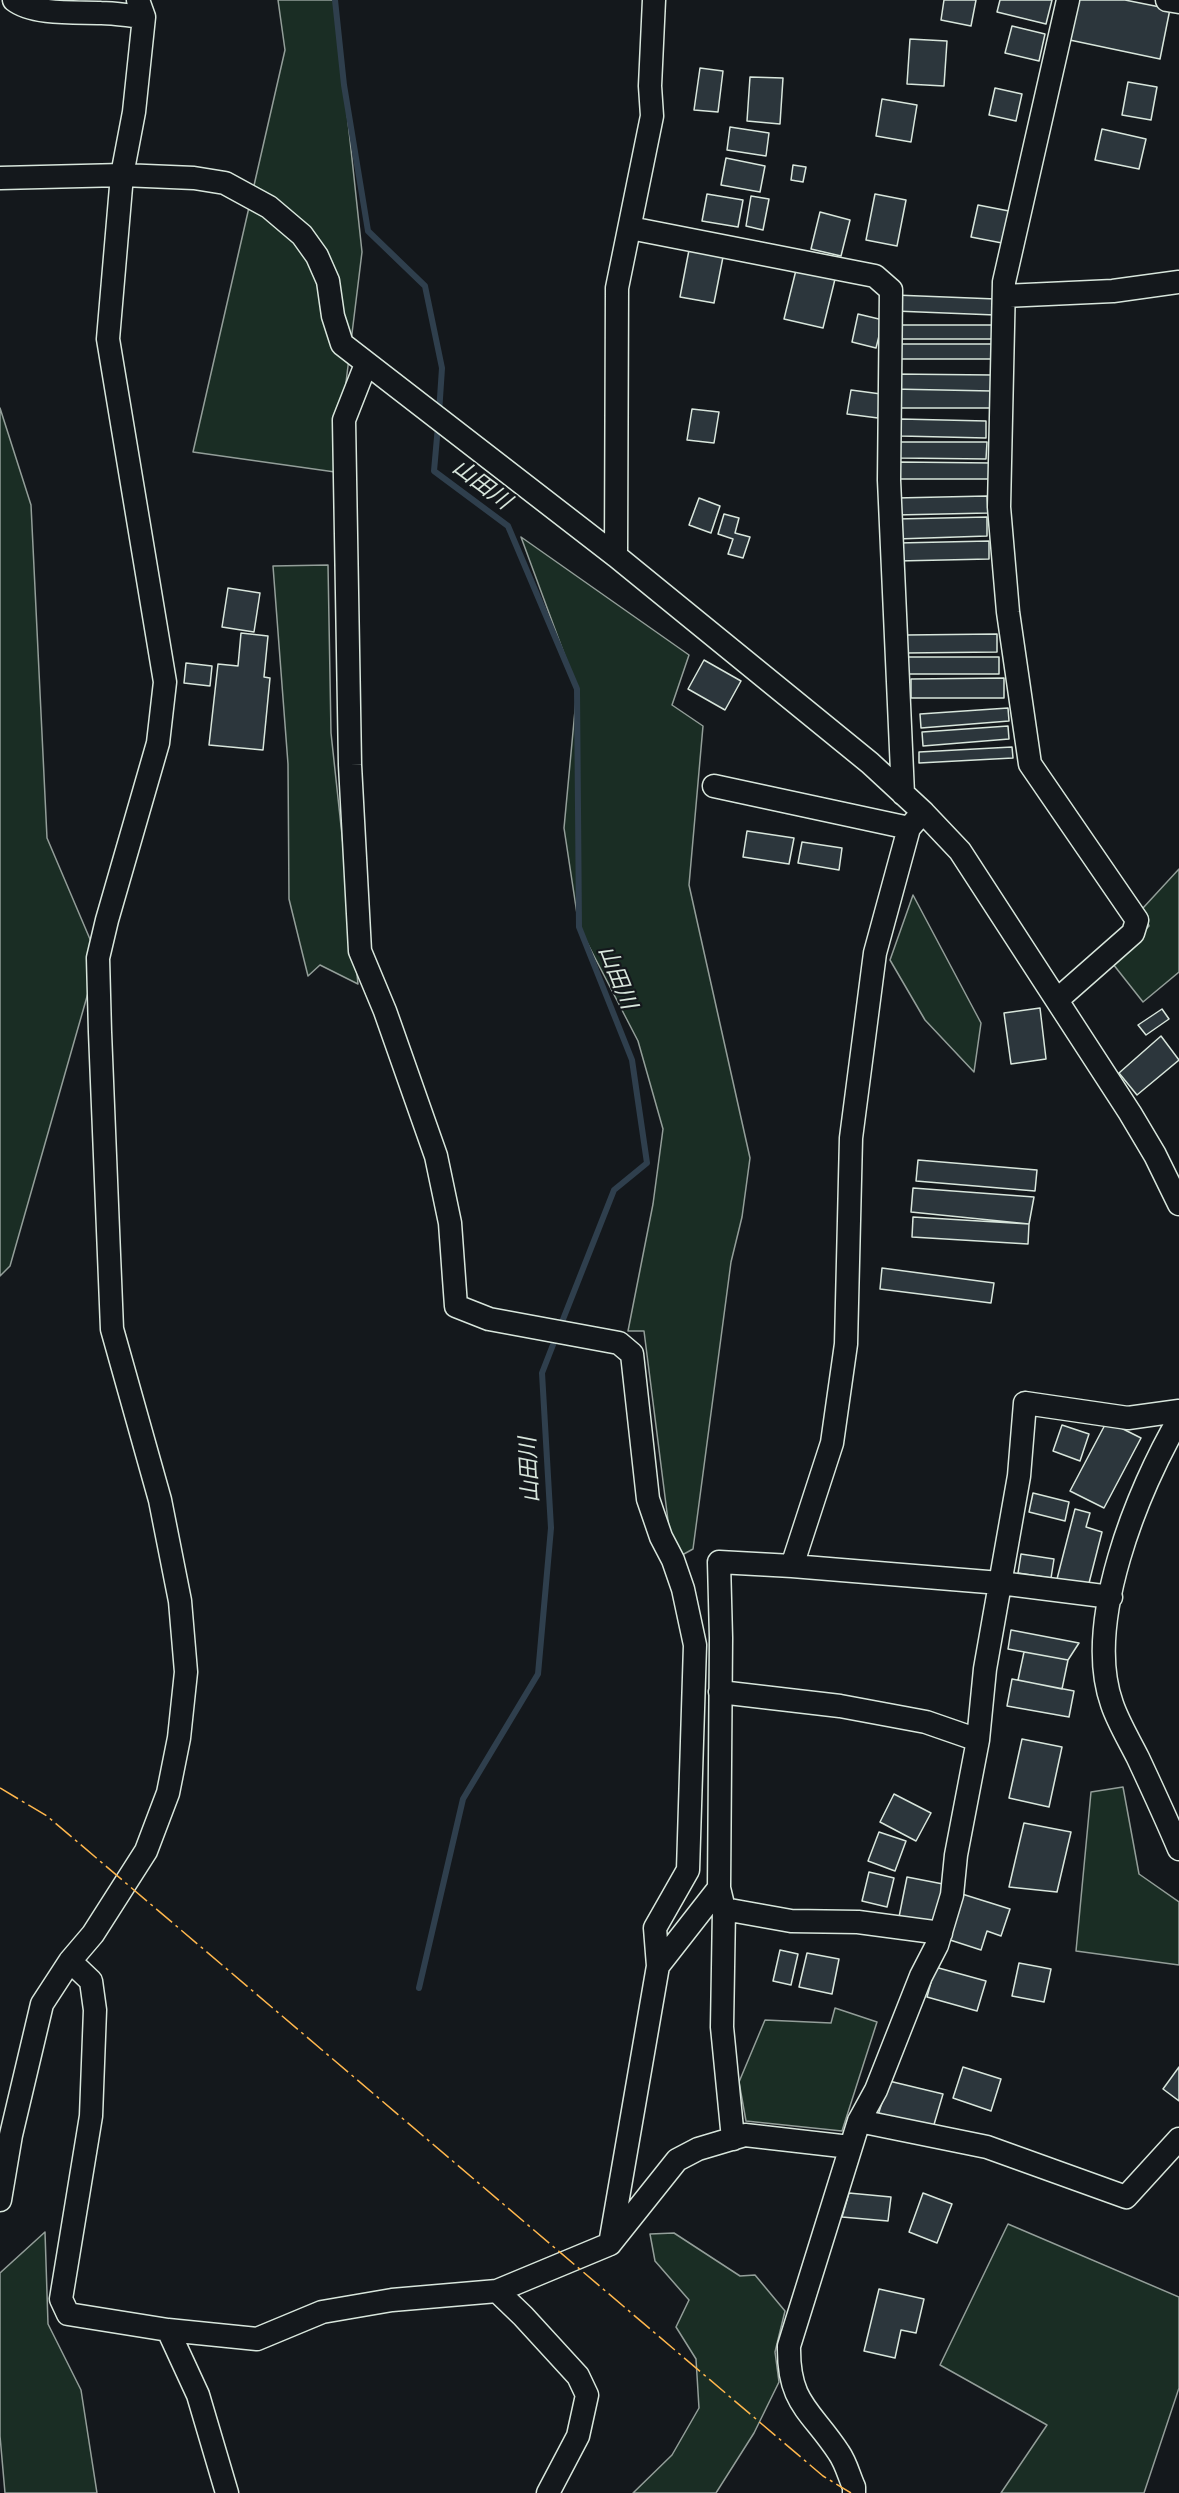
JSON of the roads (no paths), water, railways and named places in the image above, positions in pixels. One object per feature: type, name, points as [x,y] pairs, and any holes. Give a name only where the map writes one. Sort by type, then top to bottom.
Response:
[{"type":"street","points":[[0,2200],[11,2135],[42,2004],[70,1961],[93,1934],[146,1851],[168,1794],[179,1738],[186,1672],[180,1601],[160,1500],[112,1329],[108,1271],[99,958],[107,920],[158,743],[165,682],[108,339],[122,175],[134,112],[141,9],[104,13],[60,12],[28,6],[14,0]]},
{"type":"street","points":[[616,556],[617,288],[652,116],[650,86],[654,0]]},
{"type":"street","points":[[1057,1000],[1133,933],[1137,920],[1030,764],[1008,612],[999,507],[1004,282],[1068,0]]},
{"type":"street","points":[[1167,0],[1179,2]]},
{"type":"street","points":[[0,177],[122,175],[194,178],[225,183],[269,207],[302,235],[317,255],[328,281],[333,316],[342,344],[616,556],[870,763],[903,794],[916,820],[875,953],[851,1138],[846,1344],[832,1443],[792,1566]]},
{"type":"street","points":[[630,228],[875,276],[891,290],[889,480],[903,794]]},
{"type":"street","points":[[1004,296],[1113,291],[1179,282]]},
{"type":"street","points":[[366,364],[344,420],[350,765],[360,951],[385,1011],[436,1156],[450,1223],[456,1306],[489,1319],[619,1343],[632,1354],[648,1499],[683,1589],[695,1645],[688,1870],[655,1929],[658,1966],[610,2244]]},
{"type":"street","points":[[714,786],[916,820],[960,851],[1140,1130],[1179,1204]]},
{"type":"street","points":[[854,2493],[854,2487],[840,2454],[806,2412],[797,2395],[789,2370],[789,2346],[859,2121],[876,2090],[941,1933],[952,1895],[956,1855],[978,1740],[984,1669],[1019,1476],[1025,1403],[1128,1418],[1179,1411]]},
{"type":"street","points":[[1179,1419],[1157,1456],[1122,1546],[1104,1629],[1103,1662],[1112,1704],[1179,1849]]},
{"type":"street","points":[[733,2139],[722,2027],[719,1562],[1000,1583],[1111,1597]]},
{"type":"street","points":[[720,1692],[840,1706],[926,1722],[978,1740]]},
{"type":"street","points":[[658,1966],[722,1898]]},
{"type":"street","points":[[722,1898],[791,1921],[858,1922],[941,1933]]},
{"type":"street","points":[[70,1961],[91,1981],[95,2010],[92,2116],[61,2299],[68,2314],[168,2330],[257,2339],[322,2312],[392,2301],[497,2291],[610,2244],[677,2160],[698,2149],[745,2136],[850,2147]]},
{"type":"street","points":[[859,2121],[987,2147],[1126,2197],[1179,2139]]},
{"type":"street","points":[[497,2291],[524,2316],[578,2376],[587,2395],[578,2436],[548,2493]]},
{"type":"street","points":[[168,2330],[198,2395],[227,2493]]},
{"type":"waterway","name":"山田川","points":[[335,0],[344,85],[368,231],[425,286],[442,368],[439,413]]},
{"type":"waterway","name":"山田川","points":[[438,426],[434,471],[508,526],[577,689],[579,927],[632,1060],[647,1163],[614,1190],[560,1327]]},
{"type":"waterway","name":"山田川","points":[[419,1988],[463,1799],[538,1674],[551,1528],[542,1373],[556,1337]]}]
